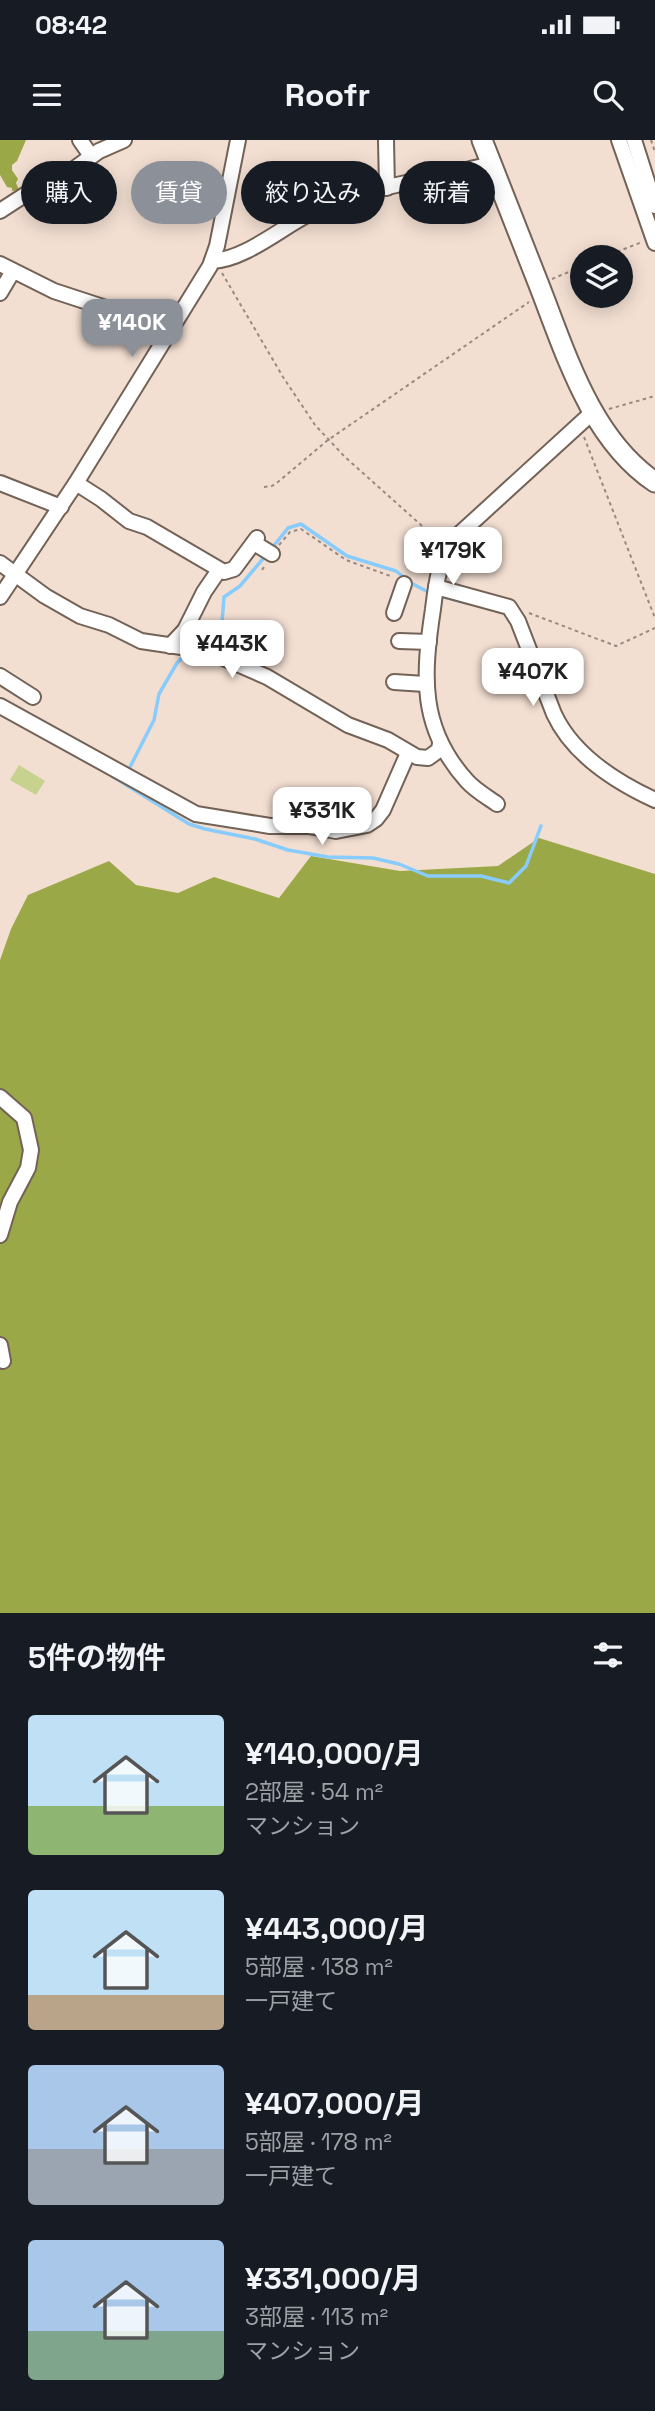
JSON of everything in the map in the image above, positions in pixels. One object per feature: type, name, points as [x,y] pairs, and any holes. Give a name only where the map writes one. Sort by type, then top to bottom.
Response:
[{"type":"highway","points":[[482,140],[490,161]]},
{"type":"highway","points":[[495,174],[568,358],[600,408],[626,457],[655,482]]},
{"type":"street","points":[[80,140],[91,156]]},
{"type":"street","points":[[0,211],[37,187],[57,181],[91,156],[124,140]]},
{"type":"street","points":[[0,597],[61,507],[215,261],[237,140]]},
{"type":"street","points":[[386,140],[387,188]]},
{"type":"street","points":[[619,140],[654,241]]},
{"type":"street","points":[[634,140],[655,206]]},
{"type":"street","points":[[215,261],[245,251],[322,208],[399,185]]},
{"type":"street","points":[[0,293],[6,267],[54,291],[170,330]]},
{"type":"street","points":[[497,804],[466,780],[440,743],[425,684],[436,587],[448,548],[455,538],[600,408]]},
{"type":"street","points":[[0,483],[61,507]]},
{"type":"street","points":[[75,483],[129,521],[147,527],[219,570],[228,572],[234,569],[256,541],[272,554]]},
{"type":"street","points":[[0,563],[45,596],[80,616],[109,625],[141,641],[214,654],[256,672],[348,724],[388,740],[417,757],[428,758],[438,752],[440,743]]},
{"type":"street","points":[[170,646],[185,630],[204,592],[219,570]]},
{"type":"street","points":[[394,613],[404,584]]},
{"type":"street","points":[[436,587],[509,607],[518,621],[561,727],[585,755],[607,774],[655,800]]},
{"type":"street","points":[[398,640],[429,642]]},
{"type":"street","points":[[0,676],[33,697]]},
{"type":"street","points":[[394,682],[425,684]]},
{"type":"street","points":[[0,706],[196,814],[271,826],[309,826],[336,831],[367,825],[383,810],[408,753]]},
{"type":"street","points":[[0,1097],[24,1118],[31,1150],[28,1168],[10,1202],[0,1235]]},
{"type":"street","points":[[0,1345],[4,1361]]},
{"type":"path","points":[[651,140],[655,152]]},
{"type":"path","points":[[633,248],[654,241]]},
{"type":"path","points":[[215,261],[298,403],[328,440],[448,548]]},
{"type":"path","points":[[552,278],[570,271]]},
{"type":"path","points":[[264,487],[278,482],[328,440],[532,299]]},
{"type":"path","points":[[600,408],[610,409],[655,396]]},
{"type":"path","points":[[262,570],[290,532],[301,528],[346,560],[388,574],[404,584]]},
{"type":"path","points":[[527,612],[615,646],[655,628]]},
{"type":"green space","points":[[0,140],[26,140],[17,161],[12,165],[19,190],[12,191],[0,175]]},
{"type":"green space","points":[[19,765],[45,781],[36,795],[10,780]]},
{"type":"green space","points":[[539,838],[655,874],[655,1613],[0,1613],[0,960],[11,929],[28,895],[109,861],[136,885],[178,893],[214,877],[279,898],[311,856],[400,871],[498,866]]},
{"type":"waterway","points":[[272,548],[288,528],[301,524],[347,556],[396,571],[430,593]]},
{"type":"waterway","points":[[198,645],[212,635],[222,622],[224,597],[240,586],[267,554]]},
{"type":"waterway","points":[[437,595],[467,603]]},
{"type":"waterway","points":[[128,771],[154,720],[159,694],[177,663],[186,654]]},
{"type":"waterway","points":[[112,776],[189,824],[255,839],[288,850],[328,857],[373,858],[399,864],[428,876],[481,876],[509,883],[526,866],[541,826]]}]
